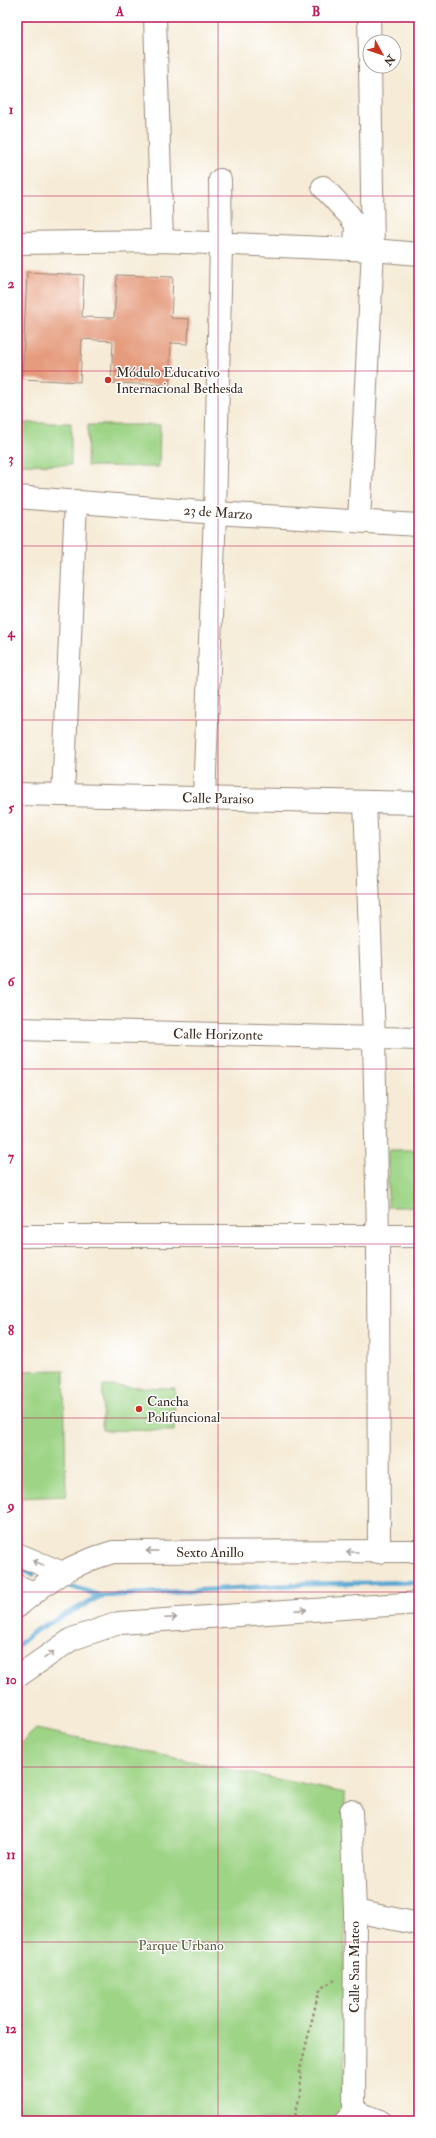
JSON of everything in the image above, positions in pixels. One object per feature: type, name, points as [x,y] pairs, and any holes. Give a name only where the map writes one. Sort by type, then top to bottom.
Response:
[{"type":"street","points":[[155,17],[162,241]]},
{"type":"street","points":[[370,17],[370,34]]},
{"type":"street","points":[[358,521],[370,74]]},
{"type":"street","points":[[204,798],[215,513],[222,245],[220,180]]},
{"type":"street","points":[[323,187],[349,215],[356,225],[364,250]]},
{"type":"street","points":[[17,243],[162,241],[222,245],[364,250],[419,254]]},
{"type":"street","name":"23 de Marzo","points":[[17,497],[215,513],[419,525]]},
{"type":"street","points":[[63,795],[76,501]]},
{"type":"street","name":"Calle Paraiso","points":[[17,794],[419,803]]},
{"type":"street","points":[[365,802],[374,1038],[378,1236],[380,1552]]},
{"type":"street","name":"Calle Horizonte","points":[[17,1029],[419,1039]]},
{"type":"street","points":[[17,1236],[419,1236]]},
{"type":"street","name":"Sexto Anillo","points":[[17,1607],[25,1589],[86,1560],[113,1552],[419,1551]]},
{"type":"street","points":[[17,1554],[60,1572]]},
{"type":"street","points":[[17,1677],[72,1639],[119,1623],[419,1604]]},
{"type":"street","name":"Calle San Mateo","points":[[350,2117],[355,1911],[351,1811]]},
{"type":"street","points":[[355,1911],[419,1924]]},
{"type":"street","points":[[350,2117],[381,2121]]},
{"type":"path","points":[[294,2121],[301,2090],[300,2070],[318,1993],[321,1988],[354,1968]]},
{"type":"green space","points":[[17,423],[71,423],[71,465],[17,464]]},
{"type":"green space","points":[[88,425],[160,425],[159,467],[87,466]]},
{"type":"green space","points":[[388,1150],[419,1150],[419,1207],[388,1207]]},
{"type":"green space","points":[[64,1370],[66,1496],[17,1498],[17,1371]]},
{"type":"green space","name":"Cancha Polifuncional","points":[[103,1386],[175,1388],[174,1431],[102,1430]]},
{"type":"green space","name":"Parque Urbano","points":[[36,1729],[345,1793],[345,2097],[340,2121],[17,2121],[17,1747]]},
{"type":"building","name":"Módulo Educativo Internacional Bethesda","points":[[27,272],[84,275],[82,317],[114,318],[117,275],[173,277],[171,318],[189,319],[188,344],[171,343],[169,385],[111,383],[113,341],[82,339],[80,382],[22,379]]},
{"type":"waterway","points":[[17,1568],[33,1574]]},
{"type":"waterway","points":[[17,1646],[36,1630],[101,1596],[310,1584],[419,1582]]},
{"type":"waterway","points":[[67,1585],[101,1596]]},
{"type":"place","name":"Módulo Educativo Internacional Bethesda","points":[[108,380]]},
{"type":"place","name":"Cancha Polifuncional","points":[[139,1409]]}]
